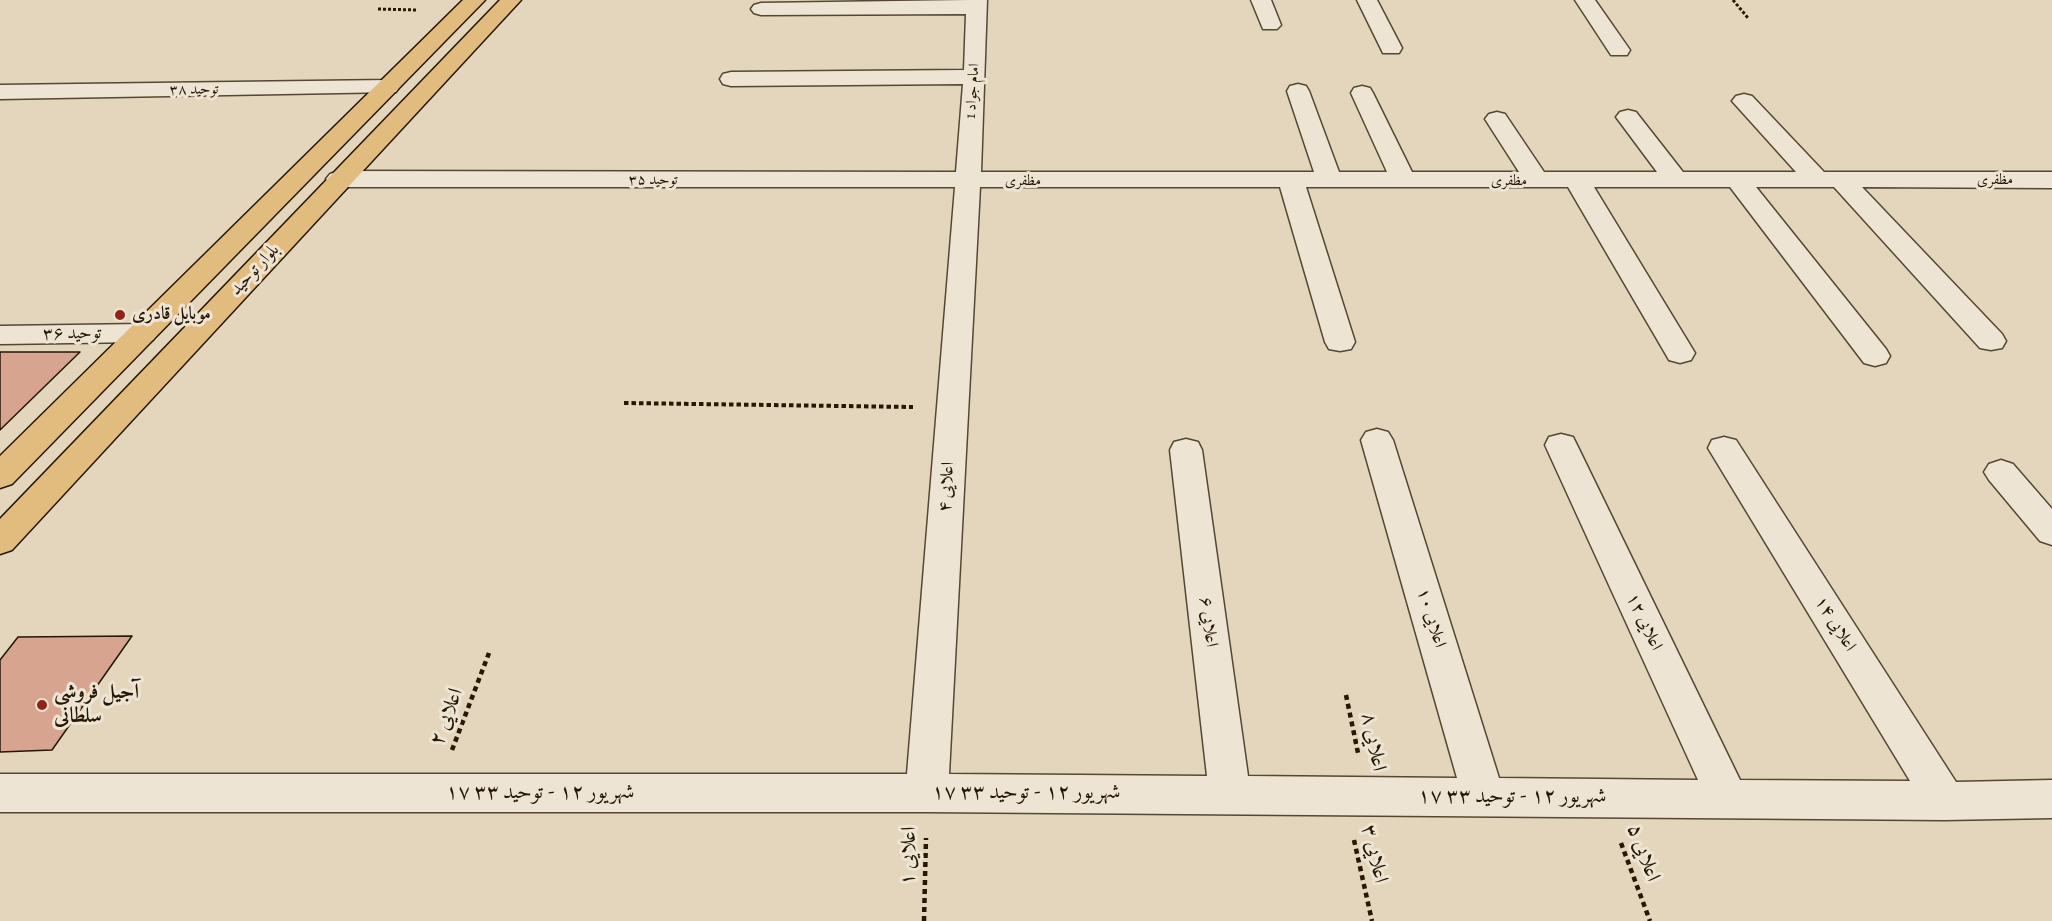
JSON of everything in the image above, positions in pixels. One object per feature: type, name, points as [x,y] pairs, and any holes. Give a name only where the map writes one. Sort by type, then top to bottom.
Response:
[{"type":"main road","name":"بلوار توحید","points":[[0,476],[475,0]]},
{"type":"main road","name":"بلوار توحید","points":[[0,541],[339,179],[511,0]]},
{"type":"street","points":[[1261,0],[1270,25]]},
{"type":"street","points":[[1367,0],[1391,48]]},
{"type":"street","points":[[1585,0],[1619,50]]},
{"type":"street","points":[[761,9],[977,4]]},
{"type":"street","name":"امام جواد 1","points":[[967,181],[975,77],[977,4]]},
{"type":"street","points":[[732,79],[975,77]]},
{"type":"street","name":"توحید ۳۸","points":[[0,92],[388,87]]},
{"type":"street","points":[[1298,91],[1330,181]]},
{"type":"street","points":[[1362,93],[1404,181]]},
{"type":"street","points":[[1744,101],[1830,181],[1991,341]]},
{"type":"street","points":[[1628,117],[1677,181]]},
{"type":"street","points":[[1497,119],[1537,181]]},
{"type":"street","name":"توحید ۳۵","points":[[339,179],[967,181]]},
{"type":"street","name":"مظفری","points":[[967,181],[2052,180]]},
{"type":"street","name":"اعلایی ۴","points":[[927,793],[967,181]]},
{"type":"street","points":[[1292,181],[1340,342]]},
{"type":"street","points":[[1577,181],[1680,353]]},
{"type":"street","points":[[1738,181],[1875,356]]},
{"type":"street","name":"توحید ۳۶","points":[[0,335],[143,333]]},
{"type":"street","name":"اعلایی ۱۰","points":[[1377,440],[1484,797]]},
{"type":"street","name":"اعلایی ۱۲","points":[[1561,445],[1726,798]]},
{"type":"street","name":"اعلایی ۱۴","points":[[1724,447],[1945,801]]},
{"type":"street","name":"اعلایی ۶","points":[[1186,450],[1230,795]]},
{"type":"street","points":[[2001,472],[2052,532]]},
{"type":"street","name":"۱۷ شهریور ۱۲ - توحید ۳۳","points":[[0,793],[927,793],[1945,801],[2052,799]]},
{"type":"path","points":[[1733,0],[1748,18]]},
{"type":"path","points":[[624,403],[952,408]]},
{"type":"path","name":"اعلایی ۲","points":[[436,793],[489,652]]},
{"type":"path","name":"اعلایی ۸","points":[[1346,695],[1355,795]]},
{"type":"path","name":"اعلایی ۱","points":[[924,921],[927,793]]},
{"type":"path","name":"اعلایی ۳","points":[[1355,795],[1372,921]]},
{"type":"path","name":"اعلایی ۵","points":[[1604,797],[1650,921]]},
{"type":"building","points":[[0,352],[80,352],[0,430]]},
{"type":"building","name":"آجیل فروشی سلطانی","points":[[132,636],[52,750],[0,752],[0,660],[18,637]]},
{"type":"place","name":"موبایل قادری","points":[[120,315]]},
{"type":"place","name":"آجیل فروشی سلطانی","points":[[42,705]]}]
